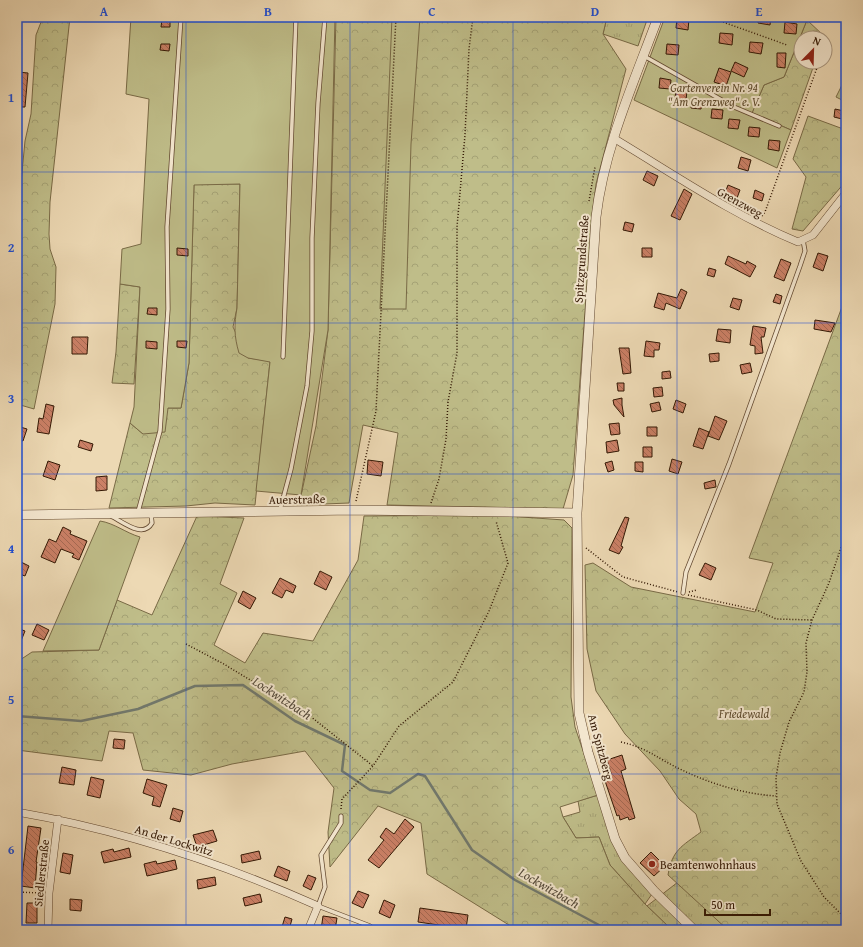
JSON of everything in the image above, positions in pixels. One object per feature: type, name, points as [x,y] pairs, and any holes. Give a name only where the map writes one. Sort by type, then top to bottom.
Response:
[{"type":"street","name":"Spitzgrundstraße","points":[[577,513],[596,217],[603,176],[658,17]]},
{"type":"street","name":"Grenzweg","points":[[615,139],[682,181],[756,224],[798,242],[803,240]]},
{"type":"street","points":[[803,240],[813,235],[846,192]]},
{"type":"street","name":"Auerstraße","points":[[17,515],[354,510],[577,513]]},
{"type":"street","name":"Am Spitzberg","points":[[577,513],[579,713],[588,752],[615,839],[625,858],[654,891],[694,930]]},
{"type":"street","name":"An der Lockwitz","points":[[17,812],[58,819],[195,857],[240,873],[318,906]]},
{"type":"street","name":"Siedlerstraße","points":[[48,930],[49,893],[58,819]]},
{"type":"street","points":[[308,930],[318,906]]},
{"type":"lane","points":[[137,513],[160,431],[168,309],[167,227],[181,17]]},
{"type":"lane","points":[[283,357],[296,17]]},
{"type":"lane","points":[[280,511],[291,469],[307,386],[312,331],[312,238],[318,103],[325,17]]},
{"type":"lane","points":[[644,56],[734,108],[779,126]]},
{"type":"lane","points":[[683,593],[686,572],[729,464],[800,266],[805,251],[803,240]]},
{"type":"lane","points":[[106,514],[138,530],[144,531],[152,523],[151,513]]},
{"type":"lane","points":[[341,816],[341,823],[320,855],[325,887],[318,906],[370,926]]},
{"type":"path","points":[[354,510],[376,411],[396,17]]},
{"type":"path","points":[[429,510],[439,479],[446,439],[448,402],[457,353],[457,227],[465,135],[469,49],[473,17]]},
{"type":"path","points":[[709,17],[787,45]]},
{"type":"path","points":[[756,224],[765,212],[816,70]]},
{"type":"path","points":[[341,816],[342,799],[356,782],[373,766],[399,726],[453,682],[489,611],[508,563],[494,511]]},
{"type":"path","points":[[846,534],[830,583],[812,620],[806,643],[807,672],[804,692],[790,722],[780,753],[776,778],[777,804],[801,861],[824,897],[846,919]]},
{"type":"path","points":[[577,546],[589,549],[623,578],[699,598],[757,610],[776,619],[812,620]]},
{"type":"path","points":[[683,593],[697,590]]},
{"type":"path","points":[[186,644],[222,663],[310,716],[373,766]]},
{"type":"path","points":[[621,742],[649,750],[680,770],[726,787],[750,793],[777,796]]},
{"type":"path","points":[[17,892],[49,893]]},
{"type":"green space","points":[[43,17],[70,17],[50,202],[50,249],[56,267],[55,304],[34,409],[17,404],[17,300],[22,277],[17,274],[17,224],[25,141],[31,114],[36,35]]},
{"type":"green space","points":[[131,17],[335,17],[328,330],[301,495],[256,491],[270,362],[248,358],[239,353],[235,336],[240,184],[194,185],[189,363],[181,408],[168,408],[165,432],[143,434],[130,423],[134,407],[140,287],[120,284],[122,249],[141,244],[149,99],[126,94]]},
{"type":"green space","points":[[336,17],[607,17],[603,34],[626,69],[596,184],[592,217],[573,475],[563,509],[387,505],[398,433],[363,425],[349,503],[299,505],[316,426],[328,330]]},
{"type":"green space","points":[[392,17],[420,17],[411,144],[406,309],[380,309]]},
{"type":"green space","points":[[607,17],[648,17],[638,46],[603,34]]},
{"type":"green space","name":"Gartenverein Nr. 94 \"Am Grenzweg\" e. V.","points":[[665,17],[798,17],[807,20],[803,30],[793,30],[793,55],[784,77],[764,85],[752,113],[791,130],[777,168],[634,100]]},
{"type":"green space","points":[[807,20],[818,30],[803,30]]},
{"type":"green space","points":[[793,55],[793,70],[812,70],[791,130],[752,113],[764,85],[784,77]]},
{"type":"green space","points":[[846,77],[846,102],[836,97]]},
{"type":"green space","points":[[808,116],[846,130],[846,181],[803,231],[792,229],[806,177],[793,159]]},
{"type":"green space","points":[[194,184],[240,184],[237,308],[233,327],[248,358],[270,361],[255,505],[215,503],[186,506],[109,508],[130,423],[143,434],[168,408],[181,408],[189,363]]},
{"type":"green space","points":[[120,284],[140,287],[134,384],[112,383],[116,352]]},
{"type":"green space","name":"Friedewald","points":[[846,296],[846,930],[728,930],[668,875],[675,854],[683,845],[701,832],[696,814],[679,799],[660,771],[625,734],[596,691],[587,649],[585,565],[593,563],[631,587],[755,612],[773,563],[749,558]]},
{"type":"green space","points":[[493,515],[564,520],[572,528],[571,697],[575,727],[598,795],[560,807],[563,817],[576,838],[599,837],[610,865],[645,904],[672,930],[517,930],[427,874],[421,823],[378,806],[330,867],[328,832],[334,788],[305,751],[232,764],[191,775],[143,770],[133,733],[109,731],[102,761],[17,750],[17,662],[32,652],[99,650],[117,600],[152,615],[197,516],[244,518],[220,584],[237,593],[214,645],[245,663],[263,633],[313,641],[358,560],[364,516]]},
{"type":"green space","points":[[100,521],[140,537],[99,650],[43,651]]},
{"type":"green space","points":[[598,795],[615,847],[652,894],[645,904],[610,865],[599,837],[576,838],[563,817],[580,812],[578,801]]},
{"type":"green space","points":[[678,882],[728,930],[672,930],[647,906]]},
{"type":"building","points":[[759,17],[771,17],[770,25],[758,23]]},
{"type":"building","points":[[677,18],[689,19],[688,30],[676,28]]},
{"type":"building","points":[[162,20],[170,20],[170,27],[161,27]]},
{"type":"building","points":[[785,22],[797,24],[796,30],[793,30],[793,34],[784,33]]},
{"type":"building","points":[[720,33],[733,34],[732,45],[719,43]]},
{"type":"building","points":[[750,42],[763,43],[761,54],[749,52]]},
{"type":"building","points":[[161,44],[170,44],[169,51],[160,50]]},
{"type":"building","points":[[667,44],[679,45],[678,55],[666,54]]},
{"type":"building","points":[[777,53],[786,53],[785,68],[777,67]]},
{"type":"building","points":[[735,62],[748,68],[744,77],[731,71]]},
{"type":"building","points":[[719,68],[731,72],[726,86],[714,82]]},
{"type":"building","points":[[18,72],[28,73],[25,107],[17,107]]},
{"type":"building","points":[[660,78],[671,80],[670,89],[659,88]]},
{"type":"building","points":[[676,89],[687,91],[686,100],[675,99]]},
{"type":"building","points":[[692,98],[703,100],[701,109],[691,108]]},
{"type":"building","points":[[712,109],[723,110],[722,119],[711,118]]},
{"type":"building","points":[[835,109],[844,111],[842,119],[834,117]]},
{"type":"building","points":[[729,119],[740,120],[738,129],[728,128]]},
{"type":"building","points":[[749,127],[760,128],[759,137],[748,136]]},
{"type":"building","points":[[769,140],[780,141],[779,151],[768,149]]},
{"type":"building","points":[[741,157],[751,160],[748,171],[738,168]]},
{"type":"building","points":[[647,171],[658,176],[654,186],[643,180]]},
{"type":"building","points":[[728,185],[740,190],[737,198],[725,193]]},
{"type":"building","points":[[684,189],[692,194],[680,220],[671,216]]},
{"type":"building","points":[[755,190],[764,194],[762,201],[753,198]]},
{"type":"building","points":[[625,222],[634,224],[632,232],[623,230]]},
{"type":"building","points":[[177,248],[188,249],[188,256],[177,255]]},
{"type":"building","points":[[642,248],[652,248],[652,257],[642,257]]},
{"type":"building","points":[[818,253],[828,256],[823,271],[813,267]]},
{"type":"building","points":[[728,256],[746,264],[747,261],[756,266],[750,277],[725,264]]},
{"type":"building","points":[[781,259],[791,263],[784,281],[774,277]]},
{"type":"building","points":[[709,268],[716,270],[714,277],[707,275]]},
{"type":"building","points":[[681,289],[687,292],[680,309],[666,303],[664,310],[654,307],[658,293],[677,298]]},
{"type":"building","points":[[776,294],[782,296],[780,304],[773,302]]},
{"type":"building","points":[[733,298],[742,300],[739,310],[730,307]]},
{"type":"building","points":[[148,308],[157,308],[157,315],[147,314]]},
{"type":"building","points":[[815,320],[835,323],[831,332],[814,329]]},
{"type":"building","points":[[753,326],[766,328],[764,337],[761,337],[763,353],[755,354],[755,346],[750,345]]},
{"type":"building","points":[[718,329],[731,330],[730,343],[716,341]]},
{"type":"building","points":[[72,337],[88,337],[87,354],[72,354]]},
{"type":"building","points":[[146,341],[157,342],[157,349],[146,348]]},
{"type":"building","points":[[177,341],[187,341],[186,348],[177,347]]},
{"type":"building","points":[[646,341],[660,343],[659,350],[654,350],[654,357],[644,356]]},
{"type":"building","points":[[619,348],[629,348],[631,373],[623,374]]},
{"type":"building","points":[[719,353],[719,361],[710,362],[709,354]]},
{"type":"building","points":[[750,363],[752,372],[742,374],[740,365]]},
{"type":"building","points":[[670,371],[671,378],[662,379],[662,372]]},
{"type":"building","points":[[617,383],[624,383],[624,391],[618,391]]},
{"type":"building","points":[[662,387],[663,396],[654,397],[653,388]]},
{"type":"building","points":[[622,398],[624,417],[614,405],[613,400]]},
{"type":"building","points":[[676,400],[686,404],[683,413],[673,409]]},
{"type":"building","points":[[659,402],[661,410],[652,412],[650,404]]},
{"type":"building","points":[[46,404],[54,406],[49,434],[37,432],[39,418],[43,419]]},
{"type":"building","points":[[715,416],[727,421],[719,440],[708,436]]},
{"type":"building","points":[[619,423],[620,434],[611,435],[609,424]]},
{"type":"building","points":[[17,426],[27,429],[23,441],[17,439]]},
{"type":"building","points":[[647,427],[657,427],[657,436],[647,436]]},
{"type":"building","points":[[699,428],[709,432],[703,449],[693,446]]},
{"type":"building","points":[[80,440],[93,444],[91,451],[78,447]]},
{"type":"building","points":[[617,440],[619,451],[607,453],[606,442]]},
{"type":"building","points":[[643,447],[652,447],[652,457],[643,457]]},
{"type":"building","points":[[672,459],[682,462],[678,474],[669,471]]},
{"type":"building","points":[[368,460],[383,462],[381,476],[367,474]]},
{"type":"building","points":[[48,461],[60,465],[55,480],[43,476]]},
{"type":"building","points":[[612,461],[614,470],[608,472],[605,463]]},
{"type":"building","points":[[635,462],[643,462],[643,472],[635,471]]},
{"type":"building","points":[[107,476],[107,490],[96,491],[96,477]]},
{"type":"building","points":[[715,480],[716,487],[705,489],[704,483]]},
{"type":"building","points":[[625,517],[629,518],[621,546],[623,547],[619,554],[609,550]]},
{"type":"building","points":[[63,527],[71,531],[70,534],[87,541],[79,560],[72,557],[74,554],[61,549],[55,563],[41,557],[49,539],[56,542]]},
{"type":"building","points":[[17,560],[29,566],[25,576],[17,573]]},
{"type":"building","points":[[705,563],[716,568],[711,580],[699,575]]},
{"type":"building","points":[[320,571],[332,577],[326,590],[314,584]]},
{"type":"building","points":[[280,578],[296,586],[293,593],[286,590],[282,598],[272,593]]},
{"type":"building","points":[[243,591],[256,598],[250,609],[238,602]]},
{"type":"building","points":[[37,624],[49,630],[44,640],[32,635]]},
{"type":"building","points":[[17,628],[25,631],[17,651]]},
{"type":"building","points":[[114,739],[125,740],[124,749],[113,748]]},
{"type":"building","points":[[622,755],[626,769],[621,771],[635,818],[629,820],[628,817],[620,820],[619,815],[617,816],[603,775],[611,773],[607,760]]},
{"type":"building","points":[[62,767],[76,770],[74,785],[59,783]]},
{"type":"building","points":[[91,777],[104,780],[100,798],[87,795]]},
{"type":"building","points":[[147,779],[167,785],[160,807],[152,805],[154,797],[143,793]]},
{"type":"building","points":[[173,808],[183,811],[180,822],[170,819]]},
{"type":"building","points":[[405,819],[414,827],[379,868],[368,860],[384,840],[380,837],[386,828],[394,834]]},
{"type":"building","points":[[28,826],[41,828],[36,862],[35,888],[21,886]]},
{"type":"building","points":[[213,830],[217,841],[197,847],[193,835]]},
{"type":"building","points":[[129,848],[131,857],[104,863],[101,852],[113,849],[114,852]]},
{"type":"building","points":[[259,851],[261,859],[242,863],[241,855]]},
{"type":"building","name":"Beamtenwohnhaus","points":[[651,852],[665,866],[654,876],[640,863]]},
{"type":"building","points":[[63,853],[73,855],[70,874],[60,872]]},
{"type":"building","points":[[175,860],[177,869],[147,876],[144,864],[156,861],[157,864]]},
{"type":"building","points":[[278,866],[290,871],[287,881],[274,876]]},
{"type":"building","points":[[308,875],[316,878],[311,890],[303,886]]},
{"type":"building","points":[[215,877],[216,885],[198,889],[197,880]]},
{"type":"building","points":[[358,891],[369,895],[363,908],[352,903]]},
{"type":"building","points":[[260,894],[262,902],[245,906],[243,898]]},
{"type":"building","points":[[70,899],[82,900],[81,911],[70,910]]},
{"type":"building","points":[[384,900],[395,905],[390,918],[379,913]]},
{"type":"building","points":[[27,903],[37,903],[37,923],[26,923]]},
{"type":"building","points":[[420,908],[468,915],[466,929],[418,922]]},
{"type":"building","points":[[323,916],[337,918],[335,930],[321,930]]},
{"type":"building","points":[[285,917],[292,919],[289,930],[281,930]]},
{"type":"waterway","name":"Lockwitzbach","points":[[17,716],[81,721],[138,709],[195,686],[243,685],[295,721],[345,745],[342,771],[370,790],[390,793],[418,774],[425,776],[472,850],[515,880],[599,925],[604,930]]},
{"type":"place","name":"Beamtenwohnhaus","points":[[652,864]]}]
